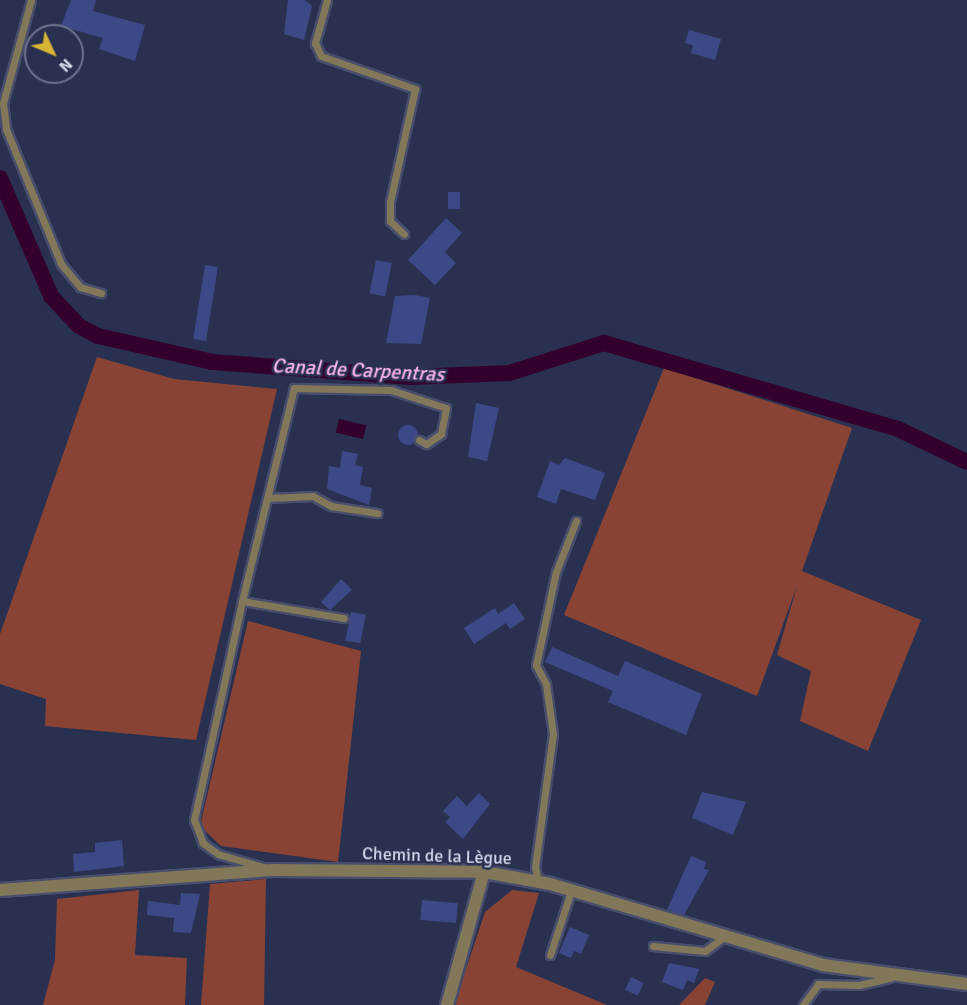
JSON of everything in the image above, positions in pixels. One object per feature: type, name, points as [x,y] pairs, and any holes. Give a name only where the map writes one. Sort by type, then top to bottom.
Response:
[{"type":"street","name":"Chemin de la Lègue","points":[[0,890],[272,870],[484,872],[538,882],[722,938],[890,978],[967,984]]},
{"type":"street","points":[[447,1005],[484,872]]},
{"type":"lane","points":[[31,0],[3,103],[6,129],[61,264],[80,287],[101,293]]},
{"type":"lane","points":[[327,0],[315,43],[321,56],[416,89],[390,202],[390,221],[404,234]]},
{"type":"lane","points":[[272,870],[218,854],[203,843],[194,820],[294,388],[391,390],[447,408],[441,434],[426,444],[419,440]]},
{"type":"lane","points":[[267,498],[313,496],[331,506],[377,513]]},
{"type":"lane","points":[[538,882],[535,867],[553,734],[546,684],[536,665],[556,572],[576,521]]},
{"type":"lane","points":[[243,601],[344,618]]},
{"type":"lane","points":[[550,955],[571,891]]},
{"type":"lane","points":[[653,946],[705,951],[722,938]]},
{"type":"lane","points":[[803,1005],[818,984],[859,985],[890,978]]},
{"type":"shaded area","points":[[97,357],[174,379],[277,389],[196,740],[45,726],[46,699],[0,684],[0,634]]},
{"type":"shaded area","points":[[664,368],[852,428],[802,571],[921,620],[868,751],[800,721],[811,671],[777,655],[797,586],[757,696],[564,615]]},
{"type":"shaded area","points":[[339,419],[366,425],[363,439],[336,433]]},
{"type":"shaded area","points":[[248,621],[361,651],[338,862],[221,846],[200,826]]},
{"type":"shaded area","points":[[266,879],[264,1005],[201,1005],[210,884]]},
{"type":"shaded area","points":[[139,890],[135,955],[187,958],[185,1005],[43,1005],[55,960],[57,899]]},
{"type":"shaded area","points":[[512,890],[539,893],[516,967],[607,1005],[454,1005],[485,912]]},
{"type":"shaded area","points":[[705,978],[715,982],[705,1005],[679,1005]]},
{"type":"building","points":[[71,0],[96,0],[93,11],[145,25],[135,61],[99,49],[103,38],[84,33],[84,24],[62,24]]},
{"type":"building","points":[[288,0],[305,0],[312,6],[304,40],[284,34]]},
{"type":"building","points":[[689,30],[721,39],[715,60],[691,53],[693,45],[685,43]]},
{"type":"building","points":[[448,192],[460,192],[460,209],[448,209]]},
{"type":"building","points":[[446,218],[462,233],[445,252],[456,263],[435,285],[408,260]]},
{"type":"building","points":[[376,260],[392,263],[385,296],[370,293]]},
{"type":"building","points":[[205,265],[218,267],[206,341],[193,339]]},
{"type":"building","points":[[415,295],[430,298],[421,344],[386,343],[395,296]]},
{"type":"building","points":[[476,403],[499,408],[487,461],[468,457]]},
{"type":"building","points":[[408,425],[415,428],[418,435],[415,442],[408,445],[401,442],[398,435],[401,428]]},
{"type":"building","points":[[342,451],[358,454],[355,465],[363,467],[360,485],[372,488],[369,505],[327,489],[329,466],[340,468]]},
{"type":"building","points":[[565,458],[605,473],[595,500],[561,489],[556,504],[537,497],[550,461],[559,465]]},
{"type":"building","points":[[341,579],[352,590],[330,610],[321,602]]},
{"type":"building","points":[[514,603],[525,619],[510,629],[506,623],[474,644],[464,628],[495,608],[498,614]]},
{"type":"building","points":[[351,612],[366,615],[360,643],[345,640]]},
{"type":"building","points":[[552,647],[618,676],[625,661],[702,694],[686,735],[608,702],[613,691],[545,662]]},
{"type":"building","points":[[702,792],[746,802],[733,835],[692,818]]},
{"type":"building","points":[[479,793],[490,804],[463,839],[445,822],[450,817],[443,811],[457,796],[467,806]]},
{"type":"building","points":[[122,840],[124,866],[74,872],[73,854],[95,852],[95,843]]},
{"type":"building","points":[[691,856],[706,862],[704,869],[709,870],[684,915],[667,910]]},
{"type":"building","points":[[181,893],[200,894],[191,933],[173,932],[174,918],[147,915],[148,901],[180,905]]},
{"type":"building","points":[[422,900],[458,903],[456,923],[420,920]]},
{"type":"building","points":[[570,927],[589,935],[581,954],[574,951],[571,958],[559,953]]},
{"type":"building","points":[[669,963],[699,969],[694,983],[687,980],[683,990],[662,982]]},
{"type":"building","points":[[631,977],[644,983],[638,996],[625,990]]},
{"type":"waterway","name":"Canal de Carpentras","points":[[0,178],[51,296],[79,326],[98,336],[212,362],[411,377],[509,373],[604,343],[898,429],[967,462]]}]
